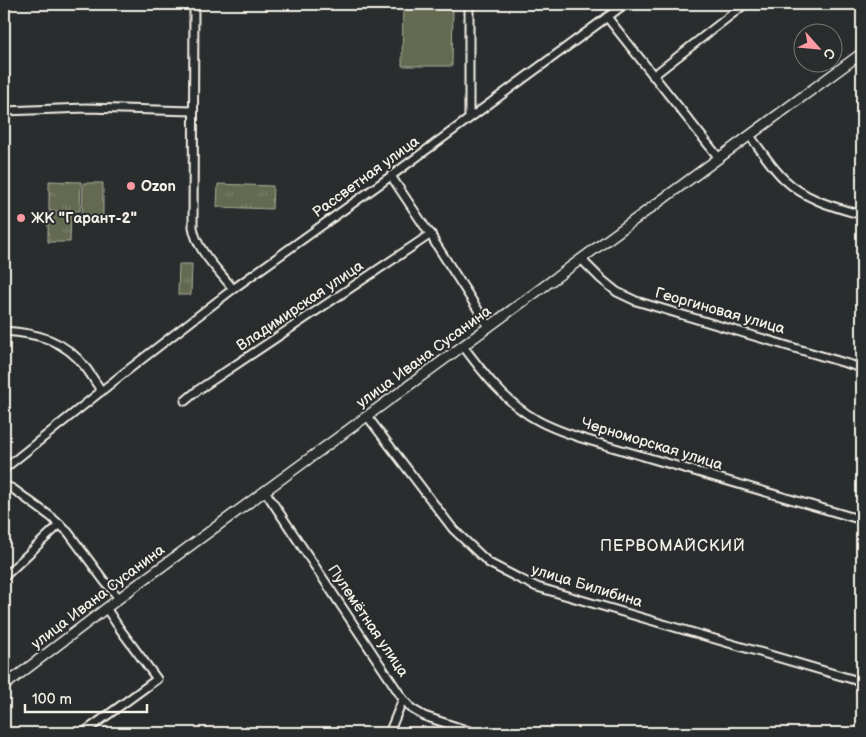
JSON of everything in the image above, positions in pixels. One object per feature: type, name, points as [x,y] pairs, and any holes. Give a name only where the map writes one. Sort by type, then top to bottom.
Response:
[{"type":"street","points":[[194,4],[193,227],[200,248],[233,289]]},
{"type":"street","points":[[469,4],[469,118]]},
{"type":"street","name":"Рассветная улица","points":[[4,469],[233,289],[391,176],[625,4]]},
{"type":"street","points":[[653,76],[745,4]]},
{"type":"street","points":[[607,17],[719,158]]},
{"type":"street","name":"улица Ивана Сусанина","points":[[4,686],[119,598],[862,53]]},
{"type":"street","points":[[4,111],[86,108],[193,111]]},
{"type":"street","points":[[750,136],[783,179],[800,192],[815,200],[862,215]]},
{"type":"street","points":[[391,176],[431,234],[489,327]]},
{"type":"street","name":"Владимирская улица","points":[[185,401],[198,390],[431,234]]},
{"type":"street","name":"Георгиновая улица","points":[[581,259],[617,292],[636,301],[862,368]]},
{"type":"street","points":[[4,331],[36,334],[68,349],[85,367],[102,391]]},
{"type":"street","name":"Черноморская улица","points":[[463,346],[502,394],[539,422],[581,438],[862,520]]},
{"type":"street","name":"улица Билибина","points":[[367,416],[453,528],[489,563],[537,587],[862,682]]},
{"type":"street","points":[[4,485],[13,489],[60,524],[119,598]]},
{"type":"street","name":"Пулемётная улица","points":[[265,491],[403,699],[412,709],[424,716],[475,733]]},
{"type":"street","points":[[4,577],[60,524]]},
{"type":"street","points":[[83,733],[157,679],[106,608]]},
{"type":"street","points":[[388,733],[403,699]]},
{"type":"green space","points":[[403,4],[453,4],[452,66],[402,66]]},
{"type":"green space","points":[[49,181],[81,182],[80,211],[49,211]]},
{"type":"green space","points":[[83,183],[103,183],[103,216],[82,216]]},
{"type":"green space","points":[[218,184],[273,186],[272,209],[217,207]]},
{"type":"green space","points":[[48,213],[71,213],[70,242],[48,242]]},
{"type":"green space","points":[[179,264],[192,264],[191,295],[178,295]]},
{"type":"place","name":"Ozon","points":[[131,186]]},
{"type":"place","name":"ЖК \"Гарант-2\"","points":[[21,218]]},
{"type":"district","name":"ПЕРВОМАЙСКИЙ","points":[[673,546]]}]
